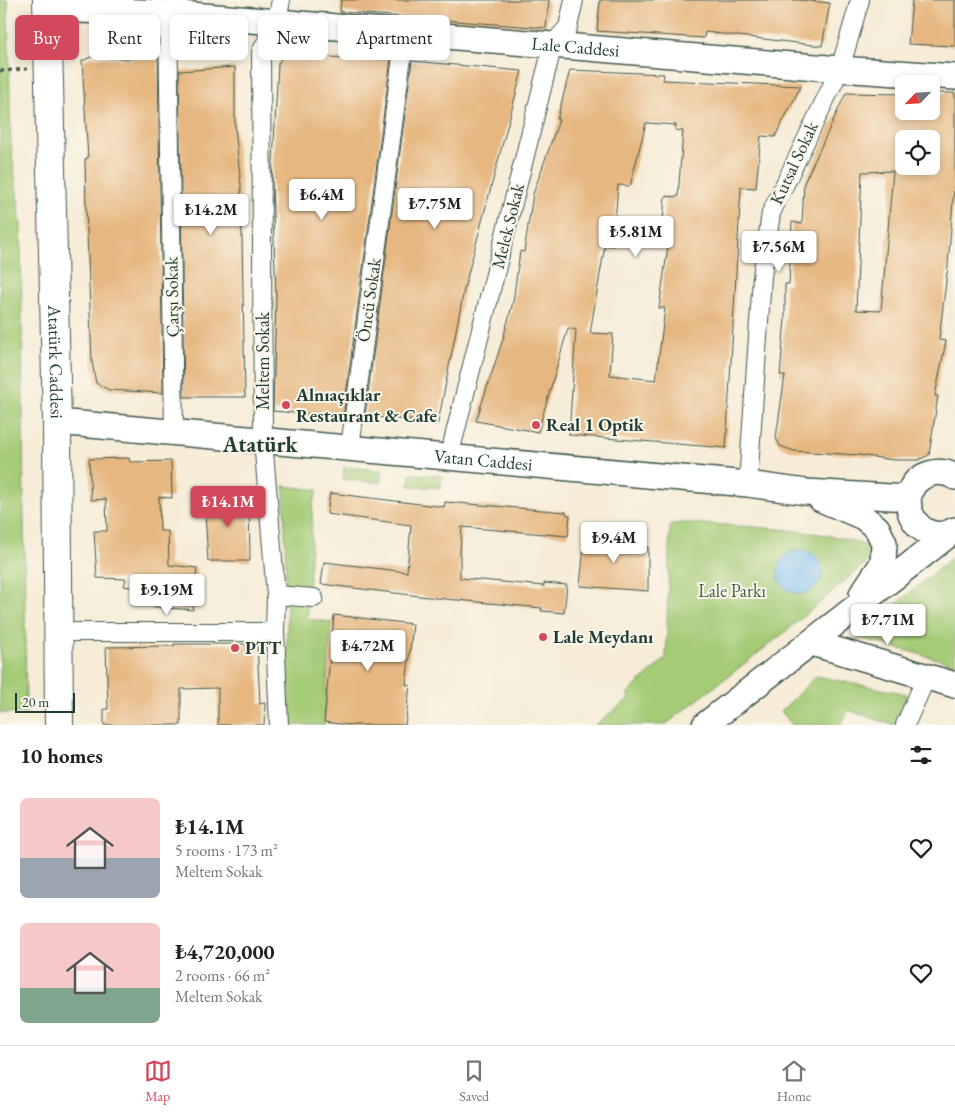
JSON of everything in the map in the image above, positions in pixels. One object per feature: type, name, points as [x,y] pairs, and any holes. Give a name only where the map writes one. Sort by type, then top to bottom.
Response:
[{"type":"main road","name":"Lale Caddesi","points":[[47,5],[168,13],[279,11],[338,22]]},
{"type":"main road","name":"Atatürk Caddesi","points":[[47,5],[57,422],[60,632],[59,725]]},
{"type":"main road","name":"Lale Caddesi","points":[[450,37],[955,77]]},
{"type":"main road","name":"Vatan Caddesi","points":[[57,422],[449,456],[748,484],[806,492],[908,498]]},
{"type":"main road","points":[[953,531],[942,534],[924,531],[910,517],[908,498],[916,481],[924,475],[944,472],[955,476]]},
{"type":"main road","points":[[806,492],[863,517],[877,528],[884,543],[883,563],[846,616]]},
{"type":"main road","points":[[705,725],[953,531]]},
{"type":"main road","points":[[812,643],[955,685]]},
{"type":"street","name":"Melek Sokak","points":[[449,456],[553,44],[568,27],[574,0]]},
{"type":"street","name":"Kutsal Sokak","points":[[748,484],[762,277],[771,213],[840,69],[860,0]]},
{"type":"street","name":"Meltem Sokak","points":[[279,11],[261,52],[263,440],[276,595],[275,632],[279,725]]},
{"type":"street","name":"Çarşı Sokak","points":[[168,13],[174,432]]},
{"type":"street","name":"Öncü Sokak","points":[[350,447],[402,60]]},
{"type":"street","points":[[276,595],[314,598]]},
{"type":"street","points":[[60,632],[275,632]]},
{"type":"street","points":[[905,725],[926,678]]},
{"type":"green space","points":[[0,0],[8,0],[11,144],[21,225],[26,713],[0,713]]},
{"type":"green space","points":[[344,467],[382,470],[381,483],[343,479]]},
{"type":"green space","points":[[410,474],[442,475],[441,488],[409,486]]},
{"type":"green space","points":[[284,486],[318,490],[313,503],[307,619],[331,622],[324,725],[289,725]]},
{"type":"green space","name":"Lale Parkı","points":[[683,523],[781,529],[835,537],[856,542],[871,549],[868,561],[784,633],[665,725],[595,725],[630,698],[627,694],[666,658],[670,524]]},
{"type":"green space","points":[[955,555],[955,664],[857,637]]},
{"type":"green space","points":[[816,676],[907,694],[894,725],[848,710],[841,725],[792,725],[781,711]]},
{"type":"water","points":[[800,550],[812,554],[818,560],[822,572],[818,584],[812,590],[800,594],[788,590],[782,584],[778,572],[782,560],[788,554]]},
{"type":"building","points":[[341,0],[549,0],[546,28],[450,21],[450,15],[379,15],[340,12]]},
{"type":"building","points":[[600,0],[799,0],[830,3],[822,46],[705,32],[704,38],[597,31]]},
{"type":"building","points":[[912,0],[955,0],[955,46],[908,44]]},
{"type":"building","points":[[328,57],[338,57],[338,60],[391,60],[343,417],[273,411],[276,298],[272,182],[278,64],[280,60],[328,60]]},
{"type":"building","points":[[89,58],[89,60],[158,60],[163,393],[109,390],[96,383],[92,362],[85,159],[88,158],[82,61]]},
{"type":"building","points":[[412,61],[522,71],[465,285],[438,423],[365,416]]},
{"type":"building","points":[[235,67],[235,127],[241,186],[245,397],[184,397],[179,71]]},
{"type":"building","points":[[570,70],[664,74],[663,80],[801,86],[775,137],[761,136],[756,188],[741,187],[726,448],[569,435],[576,330],[568,328],[538,432],[476,421],[513,302],[520,251],[524,252],[533,194],[559,120],[557,120]],"holes":[[[646,123],[676,125],[675,130],[683,131],[678,197],[665,196],[661,246],[668,246],[659,308],[665,308],[656,380],[610,375],[613,334],[590,333],[605,245],[613,246],[618,185],[630,186]]]},
{"type":"building","points":[[846,93],[895,94],[895,120],[940,120],[940,93],[955,93],[955,176],[948,265],[939,340],[946,341],[935,396],[938,396],[929,455],[918,460],[894,460],[859,455],[794,451],[780,446],[776,438],[785,375],[780,375],[785,319],[785,284],[789,284],[792,222],[802,224],[804,183]],"holes":[[[893,171],[881,311],[856,310],[862,172]]]},
{"type":"building","points":[[129,458],[130,462],[171,461],[172,498],[159,497],[160,531],[168,531],[169,565],[197,568],[193,610],[132,605],[136,588],[124,586],[126,579],[97,578],[94,531],[107,531],[106,499],[91,500],[89,459]]},
{"type":"building","points":[[330,493],[444,507],[445,502],[566,512],[567,515],[570,515],[568,536],[462,527],[460,551],[460,578],[544,586],[544,583],[567,585],[564,613],[541,611],[542,608],[436,598],[321,584],[324,562],[407,572],[411,525],[327,514]]},
{"type":"building","points":[[249,494],[250,561],[208,561],[204,496]]},
{"type":"building","points":[[585,535],[626,538],[626,543],[648,547],[648,591],[580,586]]},
{"type":"building","points":[[334,615],[413,624],[406,685],[410,685],[405,725],[349,725],[324,722]]},
{"type":"building","points":[[174,644],[257,644],[260,704],[265,703],[264,725],[218,725],[218,688],[181,689],[181,725],[104,725],[104,709],[108,709],[106,647],[174,646]]},
{"type":"place","name":"Alnıaçıklar Restaurant & Cafe","points":[[286,405]]},
{"type":"place","name":"Real 1 Optik","points":[[536,425]]},
{"type":"place","name":"Lale Meydanı","points":[[543,637]]},
{"type":"place","name":"PTT","points":[[235,648]]},
{"type":"district","name":"Atatürk","points":[[260,444]]}]
